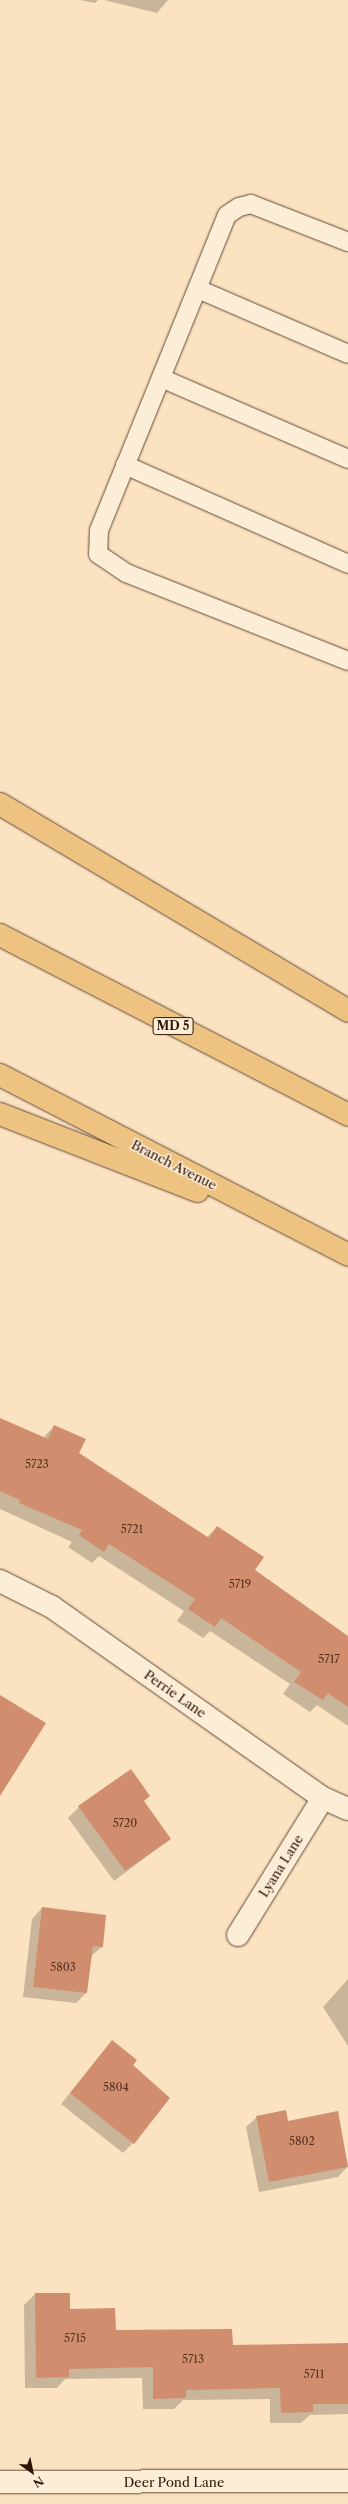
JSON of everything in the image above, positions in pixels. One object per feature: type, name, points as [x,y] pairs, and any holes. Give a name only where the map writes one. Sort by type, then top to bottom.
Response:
[{"type":"highway","points":[[0,804],[348,1011]]},
{"type":"highway","name":"MD 5","points":[[0,935],[348,1115]]},
{"type":"highway","name":"Branch Avenue","points":[[0,1075],[348,1255]]},
{"type":"highway","points":[[0,1114],[305,1233]]},
{"type":"street","name":"Perrie Lane","points":[[0,1581],[52,1607],[323,1798],[348,1809]]},
{"type":"street","name":"Lyana Lane","points":[[238,1935],[323,1798]]},
{"type":"street","name":"Deer Pond Lane","points":[[0,2482],[348,2481]]},
{"type":"lane","points":[[348,242],[251,204],[239,207],[227,215],[99,530],[98,554],[126,573],[348,661]]},
{"type":"lane","points":[[198,289],[348,354]]},
{"type":"lane","points":[[161,378],[348,459]]},
{"type":"lane","points":[[125,465],[348,564]]},
{"type":"building","points":[[0,1418],[48,1439],[54,1425],[86,1439],[79,1453],[209,1538],[217,1526],[264,1557],[255,1570],[348,1636],[348,1707],[328,1693],[323,1700],[294,1682],[301,1672],[221,1618],[215,1627],[188,1609],[195,1599],[109,1544],[104,1552],[79,1535],[82,1530],[19,1503],[20,1500],[0,1491]]},
{"type":"building","points":[[0,1695],[46,1723],[0,1796]]},
{"type":"building","points":[[131,1769],[150,1796],[144,1801],[171,1839],[125,1871],[78,1806]]},
{"type":"building","points":[[42,1907],[106,1915],[103,1947],[93,1946],[87,1993],[33,1987]]},
{"type":"building","points":[[112,2040],[137,2060],[133,2065],[170,2098],[134,2144],[70,2093]]},
{"type":"building","points":[[286,2110],[288,2121],[338,2111],[348,2167],[269,2182],[256,2116]]},
{"type":"building","points":[[35,2293],[70,2293],[70,2309],[115,2308],[116,2330],[232,2329],[233,2345],[348,2343],[348,2404],[313,2404],[313,2412],[281,2413],[280,2388],[186,2390],[186,2398],[153,2399],[153,2367],[69,2369],[69,2377],[36,2378]]}]
